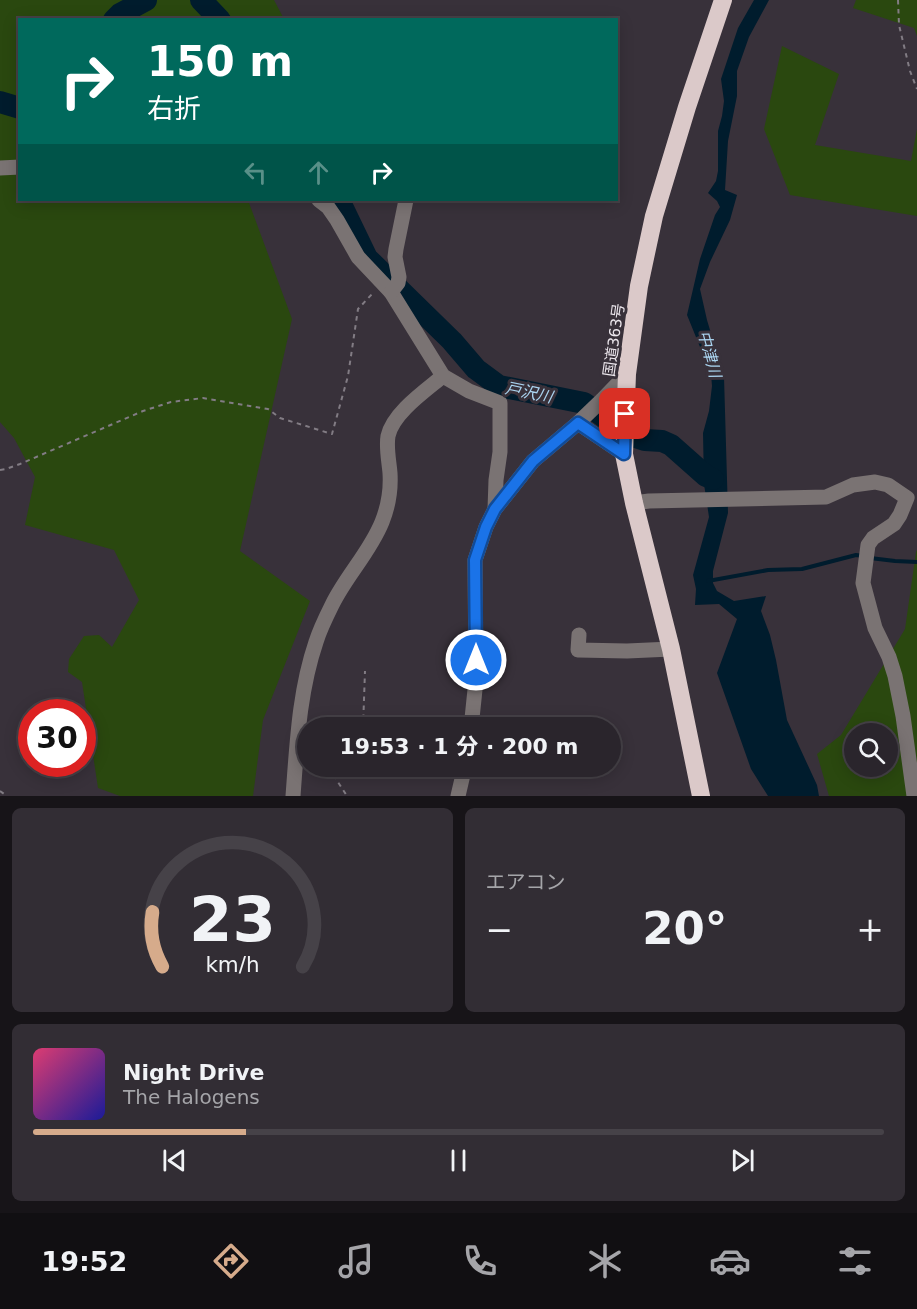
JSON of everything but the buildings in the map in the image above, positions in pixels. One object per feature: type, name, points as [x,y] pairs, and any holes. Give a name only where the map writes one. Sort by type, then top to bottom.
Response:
[{"type":"highway","name":"国道363号","points":[[701,796],[641,502],[624,454],[627,374],[639,286],[654,216],[723,0]]},
{"type":"street","points":[[0,168],[18,167]]},
{"type":"street","points":[[320,201],[328,207],[337,220],[358,257],[391,292],[443,376],[469,391],[500,403],[500,452],[495,509]]},
{"type":"street","points":[[391,292],[398,283],[399,277],[395,257],[406,201]]},
{"type":"street","points":[[472,717],[476,680],[475,560],[486,527],[495,509],[533,461],[578,423],[627,374]]},
{"type":"street","points":[[293,796],[301,705],[308,669],[316,640],[344,582],[368,549],[381,524],[389,499],[388,436],[394,423],[405,409],[443,376]]},
{"type":"street","points":[[578,423],[624,454]]},
{"type":"street","points":[[641,502],[826,497],[853,485],[874,482],[888,485],[907,498],[894,524],[873,538],[868,545],[863,583],[875,628],[895,676],[914,796]]},
{"type":"street","points":[[579,635],[578,650],[671,649]]},
{"type":"street","points":[[459,796],[463,777]]},
{"type":"path","points":[[898,0],[899,25],[910,71],[917,89]]},
{"type":"path","points":[[0,470],[6,470],[143,411],[171,402],[202,398],[268,409],[280,418],[332,434],[348,376],[358,309],[372,293],[391,292]]},
{"type":"path","points":[[363,717],[365,671]]},
{"type":"path","points":[[336,778],[347,796]]},
{"type":"path","points":[[0,791],[7,796]]},
{"type":"green space","points":[[0,0],[274,0],[283,18],[18,18],[18,201],[248,201],[292,319],[240,551],[310,601],[263,720],[253,796],[120,796],[98,788],[96,699],[85,699],[82,682],[68,672],[69,659],[84,636],[99,635],[112,647],[139,600],[114,550],[25,525],[35,477],[14,438],[0,422]]},
{"type":"green space","points":[[856,0],[917,0],[917,36],[914,28],[853,8]]},
{"type":"green space","points":[[782,46],[839,74],[815,145],[911,161],[917,129],[917,216],[790,195],[764,129]]},
{"type":"green space","points":[[917,550],[917,796],[829,796],[817,754],[844,730],[844,777],[898,777],[898,723],[848,723],[905,629]]},
{"type":"water","name":"中津川","points":[[754,0],[769,0],[749,37],[737,71],[737,96],[728,141],[725,190],[737,195],[730,220],[700,289],[724,377],[728,513],[713,571],[713,583],[717,591],[734,601],[766,596],[761,611],[776,660],[787,720],[817,785],[819,796],[768,796],[751,769],[717,673],[737,619],[719,604],[695,605],[696,589],[693,575],[709,517],[704,484],[703,433],[712,386],[711,374],[687,315],[700,259],[720,207],[708,193],[716,181],[718,171],[718,131],[724,101],[721,79],[738,28]]},
{"type":"waterway","name":"戸沢川","points":[[116,18],[146,0]]},
{"type":"waterway","name":"戸沢川","points":[[201,0],[218,18]]},
{"type":"waterway","name":"戸沢川","points":[[0,102],[18,107]]},
{"type":"waterway","name":"戸沢川","points":[[339,201],[367,258],[452,341],[476,369],[499,386],[584,403],[630,435],[671,445],[706,476],[713,479]]},
{"type":"waterway","points":[[708,581],[768,570],[802,569],[856,555],[863,556]]},
{"type":"waterway","points":[[870,558],[917,562]]},
{"type":"route","points":[[476,660],[475,560],[486,527],[495,509],[533,461],[578,423],[624,454],[625,414]]}]
